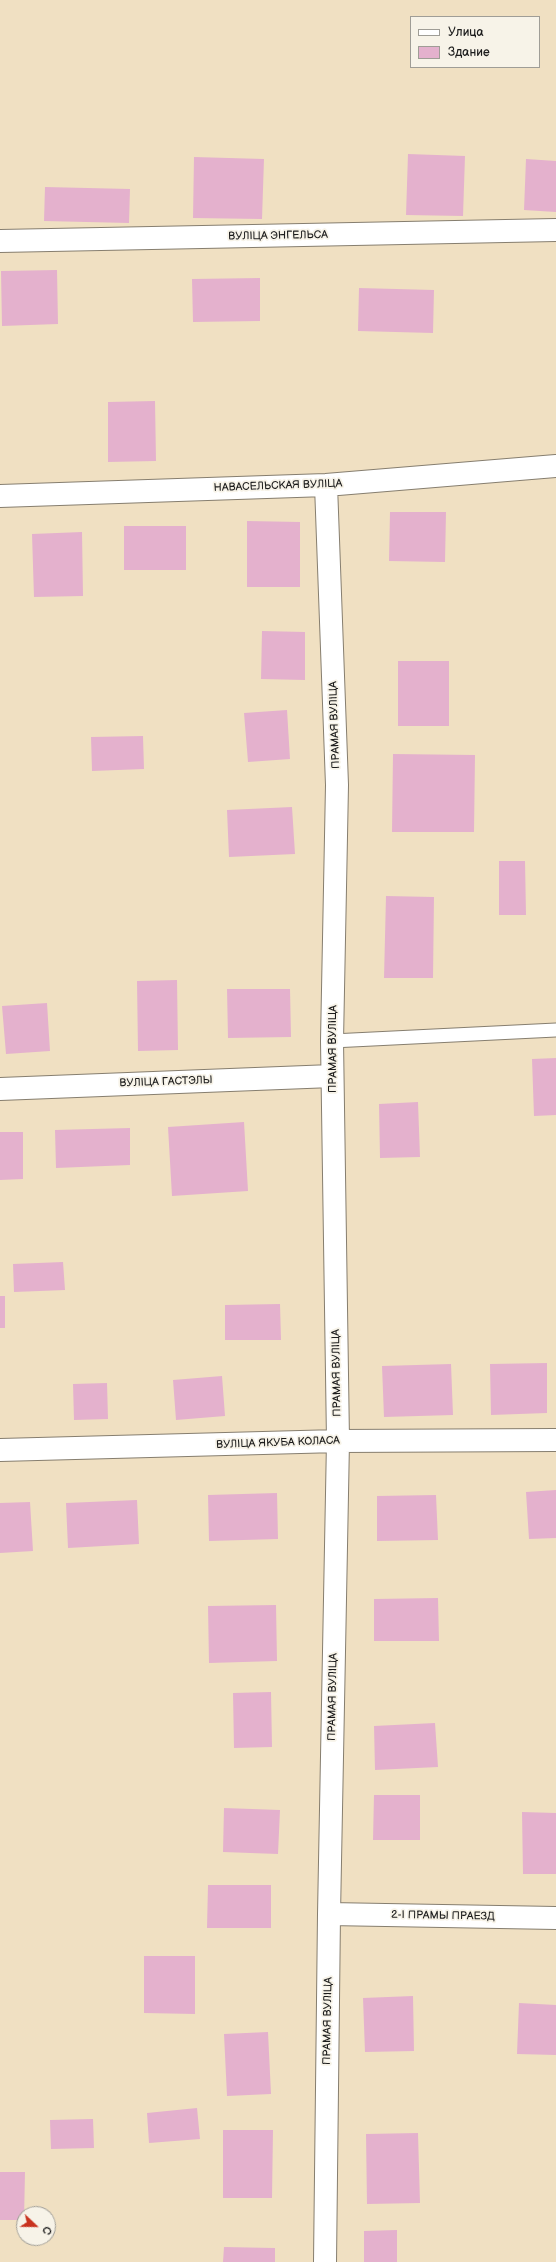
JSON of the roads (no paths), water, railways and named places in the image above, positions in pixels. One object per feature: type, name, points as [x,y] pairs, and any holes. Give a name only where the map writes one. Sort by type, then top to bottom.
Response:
[{"type":"street","name":"ВУЛІЦА ЭНГЕЛЬСА","points":[[0,241],[556,230]]},
{"type":"street","name":"НАВАСЕЛЬСКАЯ ВУЛІЦА","points":[[0,496],[326,485],[556,466]]},
{"type":"street","name":"ПРАМАЯ ВУЛІЦА","points":[[325,2262],[329,1914],[338,1441],[332,1076],[337,785],[326,485]]},
{"type":"street","name":"ВУЛІЦА ГАСТЭЛЫ","points":[[0,1089],[332,1076]]},
{"type":"street","name":"ВУЛІЦА ЯКУБА КОЛАСА","points":[[0,1450],[338,1441],[556,1440]]},
{"type":"street","name":"2-І ПРАМЫ ПРАЕЗД","points":[[329,1914],[556,1918]]},
{"type":"lane","points":[[332,1041],[556,1030]]}]
